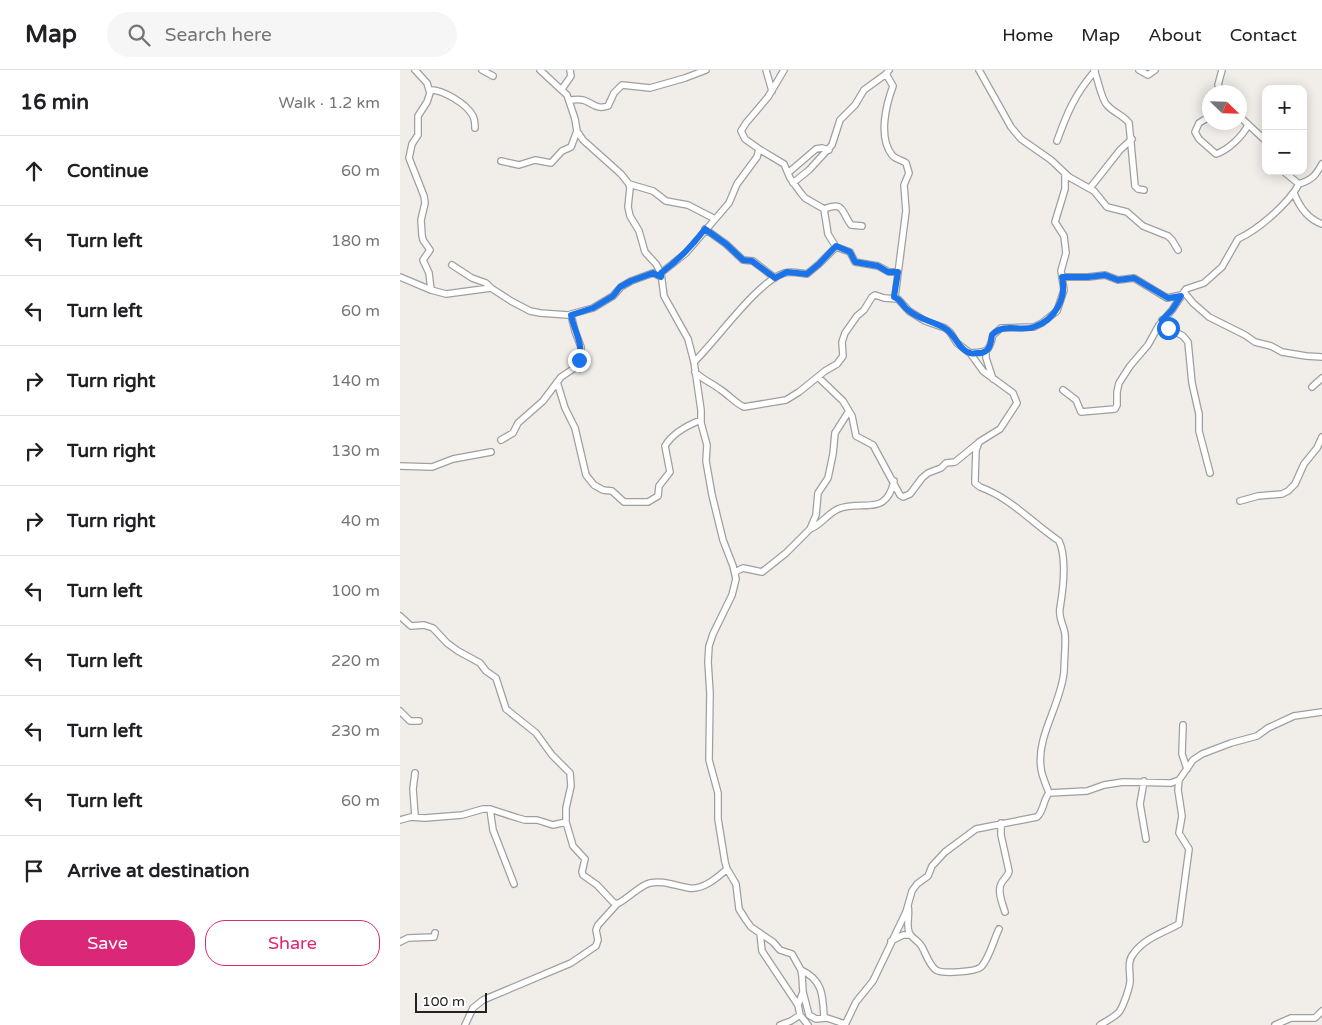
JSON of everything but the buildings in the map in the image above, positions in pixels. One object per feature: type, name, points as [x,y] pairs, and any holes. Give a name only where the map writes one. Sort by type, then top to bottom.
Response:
[{"type":"street","points":[[415,70],[427,83],[430,90],[427,102],[418,116],[418,135],[412,144],[409,158],[425,204],[421,220],[422,235],[430,250],[423,260],[429,274],[431,290]]},
{"type":"street","points":[[482,70],[493,76]]},
{"type":"street","points":[[501,162],[519,165],[535,160],[551,163],[559,153],[571,147],[577,132],[569,100],[562,90],[540,70]]},
{"type":"street","points":[[562,90],[571,76],[570,70]]},
{"type":"street","points":[[569,100],[581,100],[595,107],[602,108],[608,106],[614,93],[622,85],[650,88],[693,72],[706,70]]},
{"type":"street","points":[[766,70],[772,91]]},
{"type":"street","points":[[784,70],[772,91],[746,123],[742,131],[745,140],[781,161],[786,167],[793,183],[805,198],[824,209]]},
{"type":"street","points":[[980,70],[1015,133],[1051,160],[1065,174],[1090,188],[1107,207],[1127,212],[1143,226],[1168,236],[1178,250]]},
{"type":"street","points":[[1139,70],[1148,75],[1155,70]]},
{"type":"street","points":[[1218,85],[1222,70]]},
{"type":"street","points":[[1095,71],[1104,102],[1130,123],[1135,186],[1138,189],[1144,190]]},
{"type":"street","points":[[1057,141],[1063,122],[1078,93],[1095,71]]},
{"type":"street","points":[[793,183],[809,170],[832,145],[842,116],[855,105],[867,88],[887,72],[893,86],[885,112],[886,138],[892,154],[906,163],[908,169],[908,178],[904,185],[906,211],[894,297]]},
{"type":"street","points":[[430,90],[438,90],[466,107],[474,117],[475,128]]},
{"type":"street","points":[[1202,121],[1199,123],[1195,132],[1216,154],[1232,145],[1245,130]]},
{"type":"street","points":[[1248,125],[1262,137]]},
{"type":"street","points":[[577,132],[629,184],[628,207],[630,216],[639,231],[642,247],[660,268],[664,296],[688,339],[694,362],[701,410],[701,427],[707,444],[706,461],[712,495],[723,540],[735,572],[735,584],[732,595],[709,646],[709,760],[718,793],[718,819],[727,869],[736,884],[742,915],[751,927],[780,950],[792,954],[801,970],[802,992],[809,1015],[816,1019],[824,1018],[845,1025],[856,1002],[873,981],[908,906],[912,891],[917,884],[925,879],[932,866],[945,852],[976,829],[1037,817],[1049,793],[1087,791],[1116,782],[1144,781],[1168,784],[1179,780]]},
{"type":"street","points":[[1090,188],[1120,150],[1132,139]]},
{"type":"street","points":[[661,275],[682,257],[729,203],[740,179],[757,157],[759,149]]},
{"type":"street","points":[[788,174],[816,149],[828,150]]},
{"type":"street","points":[[1063,390],[1076,400],[1081,412],[1115,409],[1117,392],[1124,375],[1148,345],[1162,320],[1172,310],[1182,294],[1189,288],[1200,286],[1209,280],[1222,267],[1238,239],[1289,200],[1299,184],[1307,182],[1316,176],[1322,164]]},
{"type":"street","points":[[970,353],[980,354],[990,348],[992,335],[1001,328],[1034,327],[1057,311],[1064,290],[1061,271],[1066,253],[1063,233],[1054,222],[1065,189],[1065,174]]},
{"type":"street","points":[[1288,175],[1299,184]]},
{"type":"street","points":[[629,184],[653,191],[666,201],[688,205],[714,219]]},
{"type":"street","points":[[1294,193],[1298,204],[1311,218],[1322,224]]},
{"type":"street","points":[[824,209],[837,205],[844,210],[851,225],[862,226]]},
{"type":"street","points":[[824,209],[828,234],[836,246],[850,252],[855,262],[878,266],[888,272],[898,272]]},
{"type":"street","points":[[705,229],[726,244],[743,260],[752,261],[775,278]]},
{"type":"street","points":[[694,362],[754,296],[775,278],[787,272],[807,274],[836,246]]},
{"type":"street","points":[[452,265],[472,278],[486,283],[491,288],[530,311],[571,315],[601,304],[613,296],[620,287],[631,281],[653,273],[661,275]]},
{"type":"street","points":[[1062,277],[1105,275],[1118,280],[1134,278],[1168,298],[1182,294]]},
{"type":"street","points":[[400,277],[431,290],[450,295],[491,288]]},
{"type":"street","points":[[1182,294],[1208,317],[1255,342],[1271,346],[1282,352],[1322,357]]},
{"type":"street","points":[[695,372],[702,379],[746,407],[786,400],[839,362],[842,356],[842,342],[845,333],[872,297],[876,295],[884,298],[894,297],[902,301],[909,311],[925,321],[945,328],[970,353],[977,364],[993,379],[1013,393],[1017,403],[1000,429],[982,439],[955,462],[946,463],[928,473],[909,496],[901,496],[873,444],[856,436],[852,416],[843,401],[819,378]]},
{"type":"street","points":[[501,440],[513,433],[518,423],[543,401],[557,382],[576,367],[581,347],[571,315]]},
{"type":"street","points":[[1162,320],[1168,328],[1183,336],[1188,342],[1192,383],[1199,414],[1200,431],[1210,472]]},
{"type":"street","points":[[986,351],[986,358],[993,379]]},
{"type":"street","points":[[1312,386],[1322,378]]},
{"type":"street","points":[[557,382],[565,408],[575,428],[586,476],[599,488],[612,491],[624,502],[648,502],[658,496],[660,486],[670,472],[665,452],[667,442],[691,424],[701,420]]},
{"type":"street","points":[[735,572],[744,568],[762,572],[793,546],[810,528],[816,515],[818,493],[828,478],[835,433],[849,412]]},
{"type":"street","points":[[1240,502],[1258,496],[1282,494],[1288,490],[1295,484],[1303,466],[1317,448],[1322,437]]},
{"type":"street","points":[[978,444],[975,483],[1016,507],[1022,514],[1059,541],[1062,546],[1063,580],[1060,611],[1065,638],[1063,678],[1055,710],[1043,740],[1040,767],[1049,793]]},
{"type":"street","points":[[400,466],[432,467],[453,459],[491,452]]},
{"type":"street","points":[[810,528],[815,527],[826,516],[838,509],[848,506],[869,506],[886,500],[894,481]]},
{"type":"street","points":[[400,616],[411,626],[424,625],[433,628],[447,643],[480,663],[486,672],[496,678],[506,709],[536,733],[570,774],[571,786],[566,808],[566,822],[574,846],[585,859],[583,875],[617,904]]},
{"type":"street","points":[[400,711],[410,720],[419,720]]},
{"type":"street","points":[[1100,1025],[1121,1009],[1130,983],[1129,971],[1132,954],[1153,936],[1179,924],[1189,851],[1188,845],[1179,833],[1182,816],[1178,790],[1179,780],[1194,759],[1202,754],[1257,736],[1268,728],[1294,716],[1322,712]]},
{"type":"street","points":[[1183,725],[1182,754],[1187,769]]},
{"type":"street","points":[[415,773],[413,789],[416,816]]},
{"type":"street","points":[[1144,781],[1140,804],[1146,839]]},
{"type":"street","points":[[400,820],[416,816],[425,818],[440,817],[490,809],[525,820],[537,820],[553,825],[566,822]]},
{"type":"street","points":[[490,809],[493,830],[514,884]]},
{"type":"street","points":[[1001,824],[1001,835],[1009,871],[1000,888],[1005,912]]},
{"type":"street","points":[[465,1025],[473,1008],[483,1000],[540,977],[555,968],[571,963],[596,946],[598,940],[597,928],[617,904],[648,883],[669,882],[697,888],[713,881],[727,869]]},
{"type":"street","points":[[908,906],[910,935],[922,947],[936,970],[946,972],[977,970],[983,965],[999,929]]},
{"type":"street","points":[[400,942],[408,938],[434,937],[435,933]]},
{"type":"street","points":[[760,933],[762,952],[798,1005],[800,1015],[808,1025]]},
{"type":"street","points":[[891,941],[903,935],[910,935]]},
{"type":"street","points":[[801,970],[814,978],[820,988],[824,1018]]},
{"type":"street","points":[[798,1005],[802,992]]},
{"type":"street","points":[[1275,1025],[1291,1018],[1315,1018],[1322,1011]]},
{"type":"street","points":[[780,1025],[798,1018],[800,1015]]},
{"type":"route","points":[[579,360],[581,347],[571,315],[584,312],[601,304],[613,296],[620,287],[631,281],[653,273],[661,277],[661,273],[677,262],[705,229],[726,244],[743,260],[754,262],[775,278],[787,272],[807,274],[836,246],[850,252],[855,262],[878,266],[888,272],[898,272],[894,297],[902,301],[906,309],[925,321],[945,328],[961,347],[970,353],[980,354],[990,348],[992,335],[1001,328],[1034,327],[1054,314],[1057,311],[1064,290],[1062,277],[1105,275],[1118,280],[1134,278],[1168,298],[1172,299],[1181,296],[1172,310],[1162,320],[1168,328]]}]
